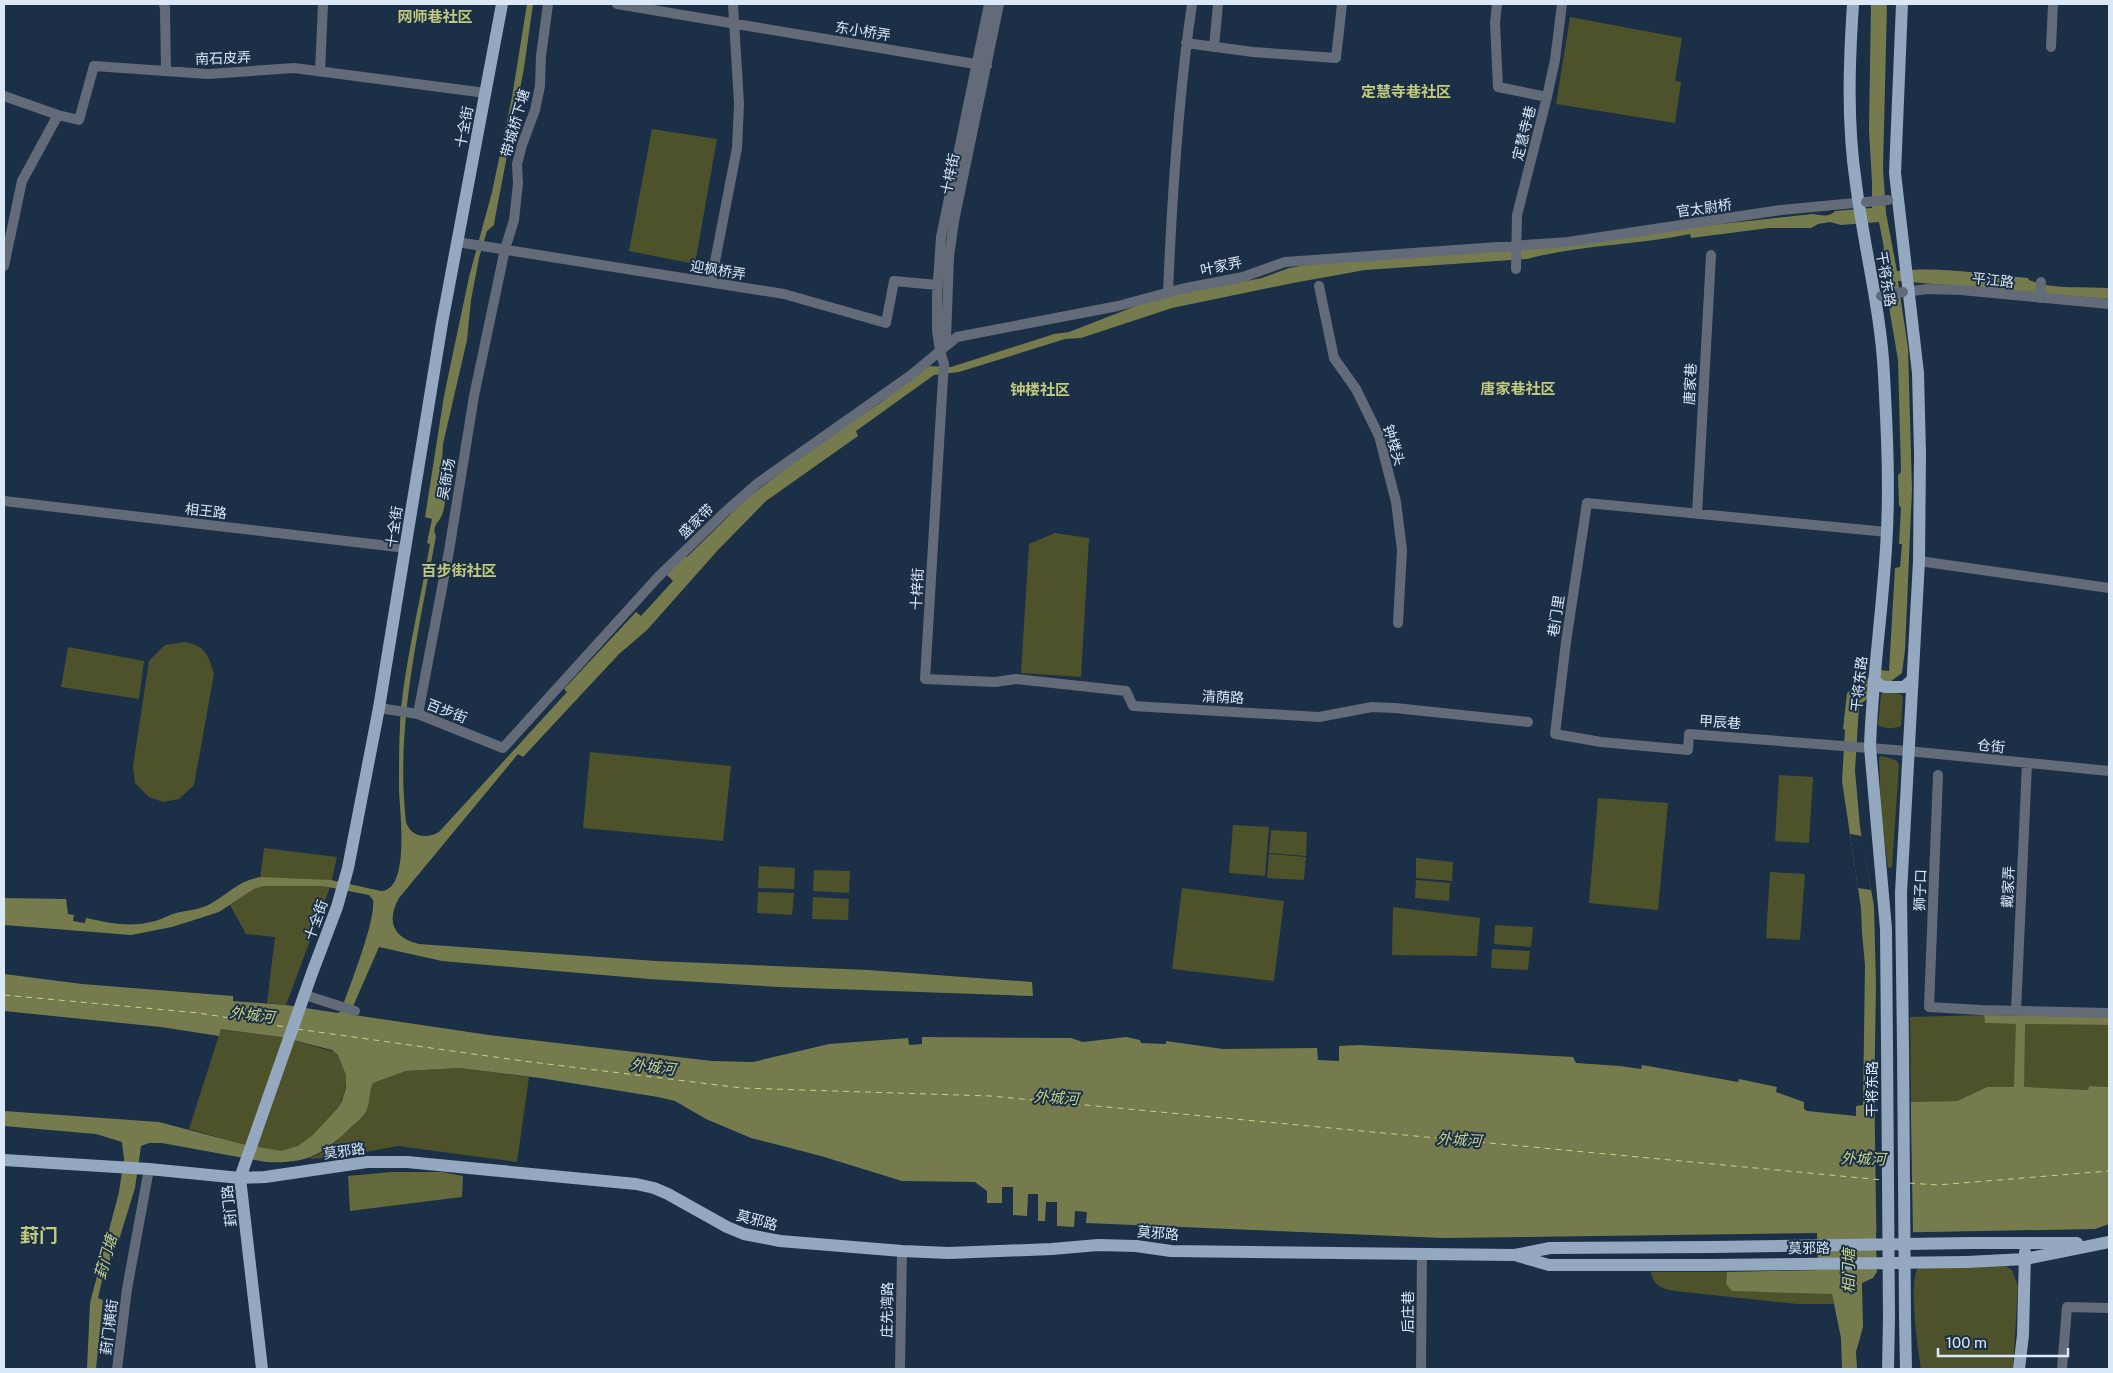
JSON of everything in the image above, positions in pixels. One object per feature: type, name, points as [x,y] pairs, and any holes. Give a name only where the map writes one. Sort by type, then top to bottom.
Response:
[{"type":"main road","name":"十全街","points":[[287,1047],[343,885],[379,708],[436,354],[502,4]]},
{"type":"main road","name":"干将东路","points":[[1853,4],[1849,59],[1850,140],[1861,204],[1863,232],[1878,297],[1884,373],[1888,499],[1875,674],[1865,747],[1886,929],[1888,1369]]},
{"type":"main road","name":"干将东路","points":[[1902,4],[1895,174],[1892,199],[1906,266],[1907,290],[1918,373],[1919,561],[1901,915],[1906,1369]]},
{"type":"main road","points":[[1875,674],[1881,686],[1886,687],[1904,687],[1912,680]]},
{"type":"main road","name":"葑门路","points":[[262,1369],[240,1178],[287,1047]]},
{"type":"main road","name":"莫邪路","points":[[4,1160],[146,1169],[240,1178],[265,1177],[367,1162],[392,1161],[636,1184],[654,1188],[727,1227],[753,1236],[780,1241],[902,1251],[957,1253],[1098,1245],[1136,1246],[1171,1251],[1516,1255],[1550,1248],[1711,1248],[2106,1242]]},
{"type":"main road","name":"莫邪路","points":[[1516,1255],[1549,1265],[1967,1262],[2025,1259],[2106,1242]]},
{"type":"main road","points":[[2019,1369],[2023,1335],[2026,1243]]},
{"type":"street","points":[[164,4],[166,9],[166,71]]},
{"type":"street","points":[[320,71],[323,4]]},
{"type":"street","name":"带城桥下塘","points":[[505,249],[514,220],[518,184],[517,164],[535,110],[540,86],[541,56],[548,4]]},
{"type":"street","name":"东小桥弄","points":[[617,4],[982,65]]},
{"type":"street","points":[[711,282],[736,148],[739,104],[733,4]]},
{"type":"street","name":"十梓街","points":[[940,351],[946,340],[949,258],[982,65],[989,4]]},
{"type":"street","name":"十梓街","points":[[925,679],[944,364],[937,330],[937,284],[945,211],[999,4]]},
{"type":"street","points":[[1168,292],[1171,207],[1186,44],[1192,4]]},
{"type":"street","points":[[1214,47],[1218,4]]},
{"type":"street","points":[[1186,44],[1253,52],[1336,58],[1342,4]]},
{"type":"street","points":[[1497,4],[1495,22],[1498,87],[1547,97]]},
{"type":"street","name":"定慧寺巷","points":[[1516,265],[1517,215],[1555,60],[1562,4]]},
{"type":"street","points":[[2051,47],[2053,4]]},
{"type":"street","name":"南石皮弄","points":[[4,96],[58,115],[79,120],[94,66],[208,74],[294,68],[486,93]]},
{"type":"street","points":[[4,266],[22,180],[58,115]]},
{"type":"street","name":"官太尉桥","points":[[1516,247],[1568,242],[1781,210],[1861,204],[1892,199]]},
{"type":"street","name":"迎枫桥弄","points":[[457,242],[784,294],[886,324],[894,281],[937,284]]},
{"type":"street","name":"叶家弄","points":[[940,351],[957,337],[1118,306],[1168,292],[1242,277],[1285,262],[1516,247]]},
{"type":"street","name":"吴衙场","points":[[413,714],[450,551],[474,396],[505,249]]},
{"type":"street","name":"唐家巷","points":[[1697,514],[1711,255]]},
{"type":"street","points":[[2040,297],[2041,282]]},
{"type":"street","name":"钟楼头","points":[[1319,286],[1334,358],[1356,388],[1379,436],[1396,502],[1402,550],[1398,623]]},
{"type":"street","name":"平江路","points":[[1878,297],[1907,290],[1928,289],[1961,290],[2109,304]]},
{"type":"street","name":"盛家带","points":[[503,748],[658,578],[725,512],[758,483],[911,375],[940,351]]},
{"type":"street","name":"相王路","points":[[4,500],[406,548]]},
{"type":"street","name":"巷门里","points":[[1555,734],[1566,642],[1587,503],[1697,514]]},
{"type":"street","points":[[1697,514],[1887,532]]},
{"type":"street","points":[[1919,561],[2109,588]]},
{"type":"street","name":"清荫路","points":[[925,679],[995,682],[1016,679],[1126,691],[1133,706],[1319,717],[1372,707],[1528,722]]},
{"type":"street","name":"百步街","points":[[379,708],[413,714],[503,748]]},
{"type":"street","name":"甲辰巷","points":[[1555,734],[1600,742],[1688,750],[1689,734],[1839,745]]},
{"type":"street","name":"仓街","points":[[1839,745],[2109,771]]},
{"type":"street","name":"戴家弄","points":[[2016,1011],[2027,764]]},
{"type":"street","name":"狮子口","points":[[1938,775],[1929,1007],[2016,1011]]},
{"type":"street","points":[[304,997],[355,1011]]},
{"type":"street","points":[[2016,1011],[2109,1014]]},
{"type":"street","name":"葑门横街","points":[[117,1369],[127,1289],[146,1169]]},
{"type":"street","name":"庄先湾路","points":[[900,1369],[902,1251]]},
{"type":"street","name":"后庄巷","points":[[1421,1369],[1422,1254]]},
{"type":"street","points":[[2062,1369],[2067,1307],[2109,1308]]},
{"type":"shaded area","points":[[1570,17],[1682,38],[1675,81],[1681,82],[1675,123],[1556,104]]},
{"type":"shaded area","points":[[652,129],[717,139],[695,264],[629,251]]},
{"type":"shaded area","points":[[1055,533],[1089,538],[1081,677],[1021,673],[1029,544]]},
{"type":"shaded area","points":[[185,642],[198,646],[205,652],[214,674],[194,785],[179,799],[163,802],[149,797],[135,783],[133,766],[149,661],[165,645]]},
{"type":"shaded area","points":[[68,647],[144,661],[139,699],[61,687]]},
{"type":"shaded area","points":[[1885,691],[1900,694],[1903,697],[1901,726],[1889,728],[1878,725],[1881,694]]},
{"type":"shaded area","points":[[590,752],[731,766],[723,841],[583,828]]},
{"type":"shaded area","points":[[1881,756],[1896,760],[1899,765],[1892,867],[1888,868],[1881,814],[1879,758]]},
{"type":"shaded area","points":[[1779,775],[1813,777],[1809,843],[1775,841]]},
{"type":"shaded area","points":[[1598,798],[1668,803],[1658,910],[1589,903]]},
{"type":"shaded area","points":[[1233,825],[1269,827],[1265,876],[1229,873]]},
{"type":"shaded area","points":[[1271,830],[1307,832],[1306,856],[1269,853]]},
{"type":"shaded area","points":[[264,848],[337,857],[330,887],[286,1005],[267,1003],[275,937],[246,934],[230,905],[259,887]]},
{"type":"shaded area","points":[[1269,854],[1306,857],[1304,880],[1267,878]]},
{"type":"shaded area","points":[[1416,858],[1453,862],[1452,881],[1416,878]]},
{"type":"shaded area","points":[[759,866],[795,868],[794,889],[758,888]]},
{"type":"shaded area","points":[[814,870],[850,871],[849,893],[813,891]]},
{"type":"shaded area","points":[[1770,872],[1805,874],[1800,940],[1766,938]]},
{"type":"shaded area","points":[[1416,880],[1450,883],[1449,901],[1415,898]]},
{"type":"shaded area","points":[[1182,888],[1284,901],[1274,981],[1172,969]]},
{"type":"shaded area","points":[[758,892],[794,893],[792,915],[757,913]]},
{"type":"shaded area","points":[[813,897],[849,899],[848,920],[812,919]]},
{"type":"shaded area","points":[[1393,907],[1480,918],[1477,956],[1392,955]]},
{"type":"shaded area","points":[[1495,925],[1533,927],[1531,947],[1494,944]]},
{"type":"shaded area","points":[[1492,949],[1530,951],[1528,970],[1491,968]]},
{"type":"shaded area","points":[[1984,1015],[1985,1023],[2109,1025],[2109,1087],[2089,1086],[2088,1090],[1987,1087],[1957,1101],[1911,1103],[1910,1017]]},
{"type":"shaded area","points":[[221,1029],[281,1037],[335,1052],[344,1066],[346,1081],[343,1097],[324,1127],[296,1147],[282,1151],[249,1146],[189,1129]]},
{"type":"shaded area","points":[[459,1068],[529,1077],[517,1162],[398,1146],[338,1157],[308,1159],[321,1153],[337,1141],[373,1083],[406,1071]]},
{"type":"shaded area","points":[[392,1172],[442,1172],[463,1176],[462,1197],[350,1211],[348,1176]]},
{"type":"shaded area","points":[[2006,1266],[2012,1270],[2018,1286],[2013,1369],[1921,1369],[1914,1302],[1915,1276],[1918,1268]]},
{"type":"shaded area","points":[[1651,1272],[1727,1272],[1726,1284],[1750,1292],[1829,1292],[1832,1294],[1834,1304],[1797,1304],[1675,1291],[1656,1284]]},
{"type":"water","points":[[527,4],[533,4],[524,68],[494,225],[487,231],[479,258],[471,300],[467,340],[443,444],[442,463],[447,470],[445,504],[442,515],[434,530],[436,536],[410,678],[406,714],[403,786],[406,822],[411,831],[424,836],[439,832],[567,692],[564,689],[636,612],[641,616],[673,581],[665,573],[684,554],[687,557],[747,498],[835,432],[879,404],[926,366],[951,367],[1054,334],[1069,332],[1159,297],[1262,278],[1289,268],[1343,259],[1813,214],[1827,215],[1835,211],[1872,208],[1869,130],[1871,4],[1887,4],[1883,169],[1886,213],[1897,271],[1929,269],[1962,271],[2028,278],[2029,280],[2048,285],[2109,288],[2109,299],[1898,281],[1908,348],[1912,489],[1905,650],[1902,673],[1859,705],[1855,771],[1860,827],[1874,906],[1876,986],[1874,1103],[1957,1101],[1987,1087],[2014,1087],[2016,1024],[1985,1023],[1984,1015],[2109,1017],[2109,1025],[2025,1024],[2024,1087],[2088,1090],[2089,1086],[2109,1087],[2109,1224],[2095,1229],[1876,1233],[1877,1272],[1873,1278],[1862,1283],[1863,1327],[1856,1352],[1857,1369],[1842,1369],[1841,1338],[1832,1294],[1732,1291],[1726,1284],[1727,1272],[1818,1270],[1817,1233],[1443,1238],[1086,1223],[1087,1212],[1075,1211],[1074,1227],[1057,1226],[1057,1202],[1046,1202],[1045,1221],[1038,1221],[1038,1194],[1028,1194],[1027,1216],[1013,1215],[1013,1187],[1002,1187],[1002,1203],[987,1203],[987,1191],[975,1182],[902,1181],[821,1156],[751,1138],[706,1119],[675,1101],[540,1078],[459,1068],[406,1071],[373,1083],[367,1109],[362,1117],[330,1146],[302,1160],[266,1162],[162,1143],[149,1143],[141,1146],[135,1188],[118,1243],[115,1243],[109,1263],[106,1263],[98,1298],[103,1300],[96,1369],[87,1369],[90,1303],[119,1192],[124,1159],[122,1142],[96,1134],[4,1126],[4,1111],[159,1122],[242,1144],[281,1151],[298,1146],[313,1135],[337,1109],[346,1088],[346,1075],[338,1055],[332,1050],[281,1037],[221,1029],[219,1036],[161,1027],[4,1011],[4,974],[82,984],[233,996],[233,1001],[286,1005],[338,1013],[341,1011],[366,938],[373,910],[373,900],[369,895],[323,886],[264,886],[254,889],[219,912],[172,927],[131,935],[4,925],[4,898],[66,899],[68,914],[74,915],[73,921],[85,923],[86,918],[112,923],[137,924],[155,921],[176,913],[206,906],[240,884],[261,877],[331,880],[381,891],[390,888],[396,878],[400,865],[399,739],[401,708],[430,544],[427,543],[432,519],[425,517],[444,396],[469,277],[492,192],[512,97]],"holes":[[[1830,222],[1841,225],[1879,222],[1884,248],[1881,260],[1898,360],[1901,472],[1898,475],[1899,505],[1901,508],[1899,544],[1902,544],[1900,567],[1895,568],[1889,671],[1879,670],[1847,693],[1843,729],[1845,730],[1842,781],[1861,908],[1865,965],[1863,1105],[1856,1106],[1856,1116],[1807,1111],[1804,1109],[1804,1102],[1776,1092],[1777,1087],[1739,1079],[1738,1082],[1642,1065],[1641,1069],[1576,1063],[1573,1057],[1359,1045],[1339,1046],[1339,1061],[1318,1060],[1317,1048],[1223,1049],[1166,1041],[1166,1044],[1141,1043],[1140,1040],[1126,1037],[1083,1042],[1071,1038],[922,1037],[922,1044],[909,1045],[908,1038],[829,1044],[753,1062],[712,1061],[489,1035],[354,1015],[351,1011],[379,947],[442,961],[649,979],[779,987],[1033,996],[1032,982],[868,970],[656,961],[419,944],[403,938],[398,933],[394,927],[393,914],[399,898],[518,754],[523,757],[619,654],[647,630],[718,550],[766,501],[858,436],[856,431],[934,375],[959,372],[1065,339],[1081,338],[1172,308],[1365,270],[1527,259],[1547,254],[1690,234],[1691,238],[1769,228],[1811,228],[1818,224]]]},
{"type":"pier","points":[[1850,834],[1862,836],[1871,890],[1858,888]]},
{"type":"pier","points":[[1874,1067],[1876,1067],[1877,1100],[1911,1100],[1913,1234],[1879,1235],[1880,1272],[1877,1277]]},
{"type":"ferry route","points":[[4,995],[199,1013],[286,1027]]},
{"type":"ferry route","points":[[297,1029],[523,1061],[742,1088],[990,1096],[1883,1180]]},
{"type":"ferry route","points":[[1909,1183],[1937,1185],[2109,1171]]},
{"type":"district","name":"网师巷社区","points":[[435,17]]},
{"type":"district","name":"定慧寺巷社区","points":[[1406,92]]},
{"type":"district","name":"唐家巷社区","points":[[1518,389]]},
{"type":"district","name":"钟楼社区","points":[[1040,390]]},
{"type":"district","name":"百步街社区","points":[[459,571]]},
{"type":"district","name":"葑门","points":[[39,1235]]},
{"type":"water label","name":"外城河","points":[[252,1015]]},
{"type":"water label","name":"外城河","points":[[653,1067]]},
{"type":"water label","name":"外城河","points":[[1056,1098]]},
{"type":"water label","name":"外城河","points":[[1459,1140]]},
{"type":"water label","name":"外城河","points":[[1863,1159]]},
{"type":"water label","name":"葑门塘","points":[[106,1257]]},
{"type":"water label","name":"相门塘","points":[[1849,1271]]}]
